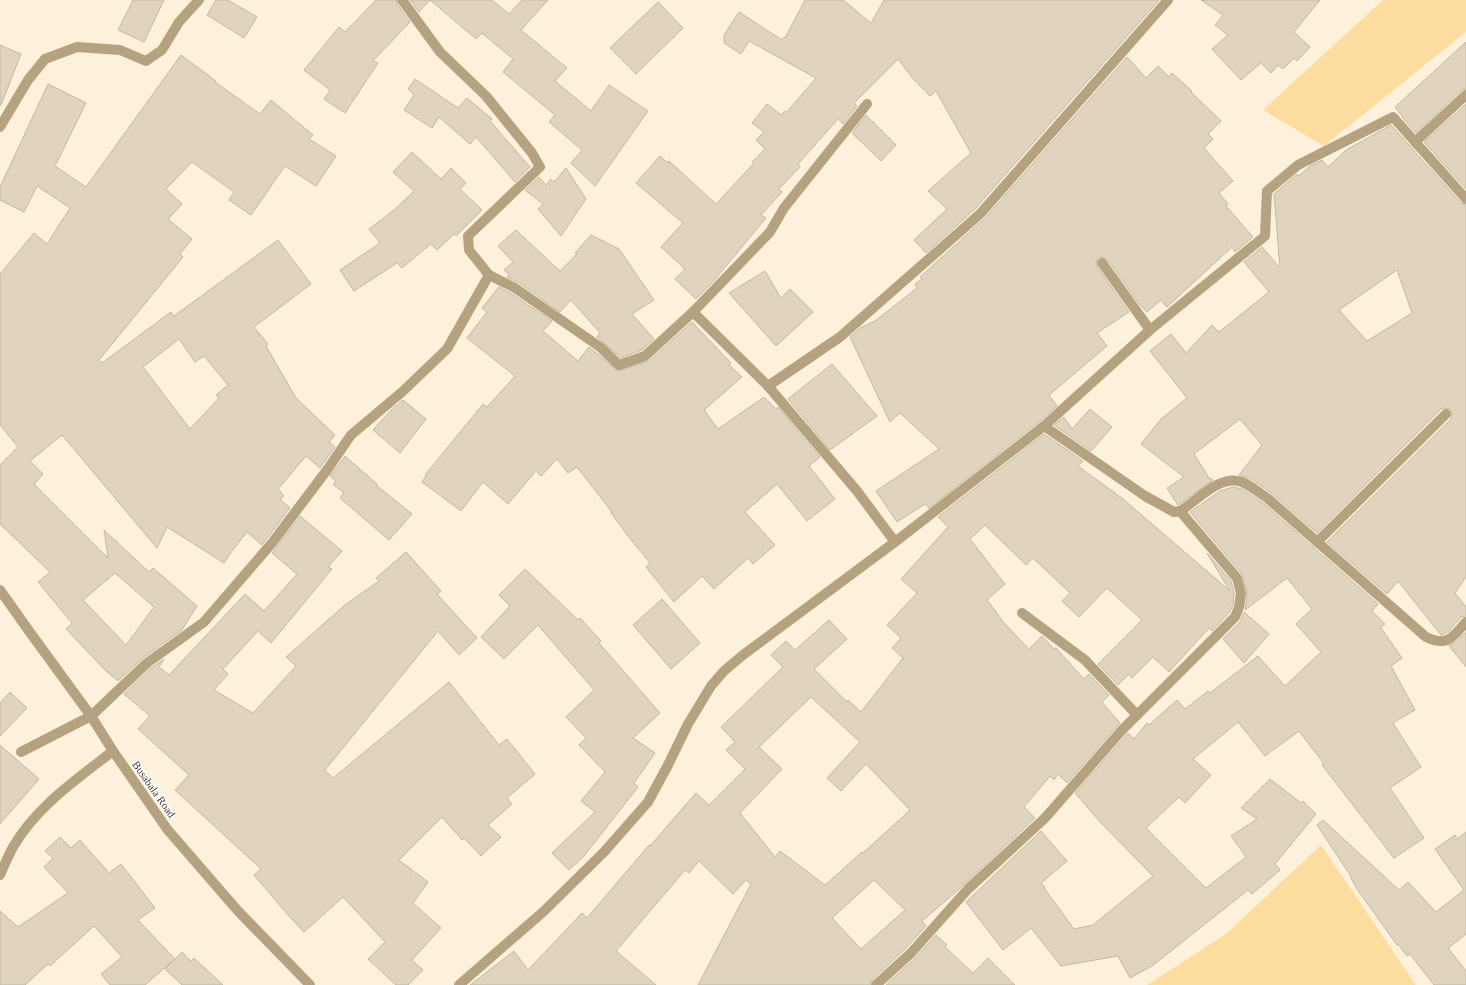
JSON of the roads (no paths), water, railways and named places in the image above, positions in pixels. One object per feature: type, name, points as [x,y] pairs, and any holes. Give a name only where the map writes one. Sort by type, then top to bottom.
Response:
[{"type":"street","points":[[0,127],[28,80],[45,58],[77,47],[120,50],[146,61],[162,50],[179,22],[199,0]]},
{"type":"street","points":[[402,0],[440,52],[486,96],[532,153],[540,167],[468,236],[469,250],[489,275],[515,288],[594,343],[619,365],[645,356],[693,312],[770,232],[784,208],[867,104]]},
{"type":"street","points":[[768,386],[840,337],[980,214],[1168,0]]},
{"type":"street","points":[[1415,142],[1466,95]]},
{"type":"street","points":[[459,985],[543,912],[604,852],[648,802],[688,724],[711,686],[724,671],[743,655],[895,542],[1044,426],[1150,330],[1265,236],[1267,191],[1298,165],[1393,117],[1466,199]]},
{"type":"street","points":[[1102,263],[1150,330]]},
{"type":"street","points":[[21,752],[91,716],[147,663],[204,622],[272,543],[328,470],[351,435],[402,392],[447,349],[489,275]]},
{"type":"street","points":[[693,312],[768,386],[857,491],[895,542]]},
{"type":"street","points":[[1317,542],[1446,414]]},
{"type":"street","points":[[1044,426],[1145,496],[1174,512],[1180,511],[1208,490],[1223,482],[1232,480],[1243,482],[1266,497],[1426,637],[1435,641],[1443,642],[1454,636],[1466,622]]},
{"type":"street","points":[[876,985],[911,953],[968,889],[1045,818],[1137,715],[1235,617],[1239,607],[1240,593],[1237,578],[1180,511]]},
{"type":"street","name":"Busabala Road","points":[[0,590],[28,632],[91,716],[113,751],[167,828],[238,911],[310,985]]},
{"type":"street","points":[[1022,613],[1085,660],[1137,715]]},
{"type":"street","points":[[0,875],[12,847],[34,819],[67,787],[113,751]]}]
